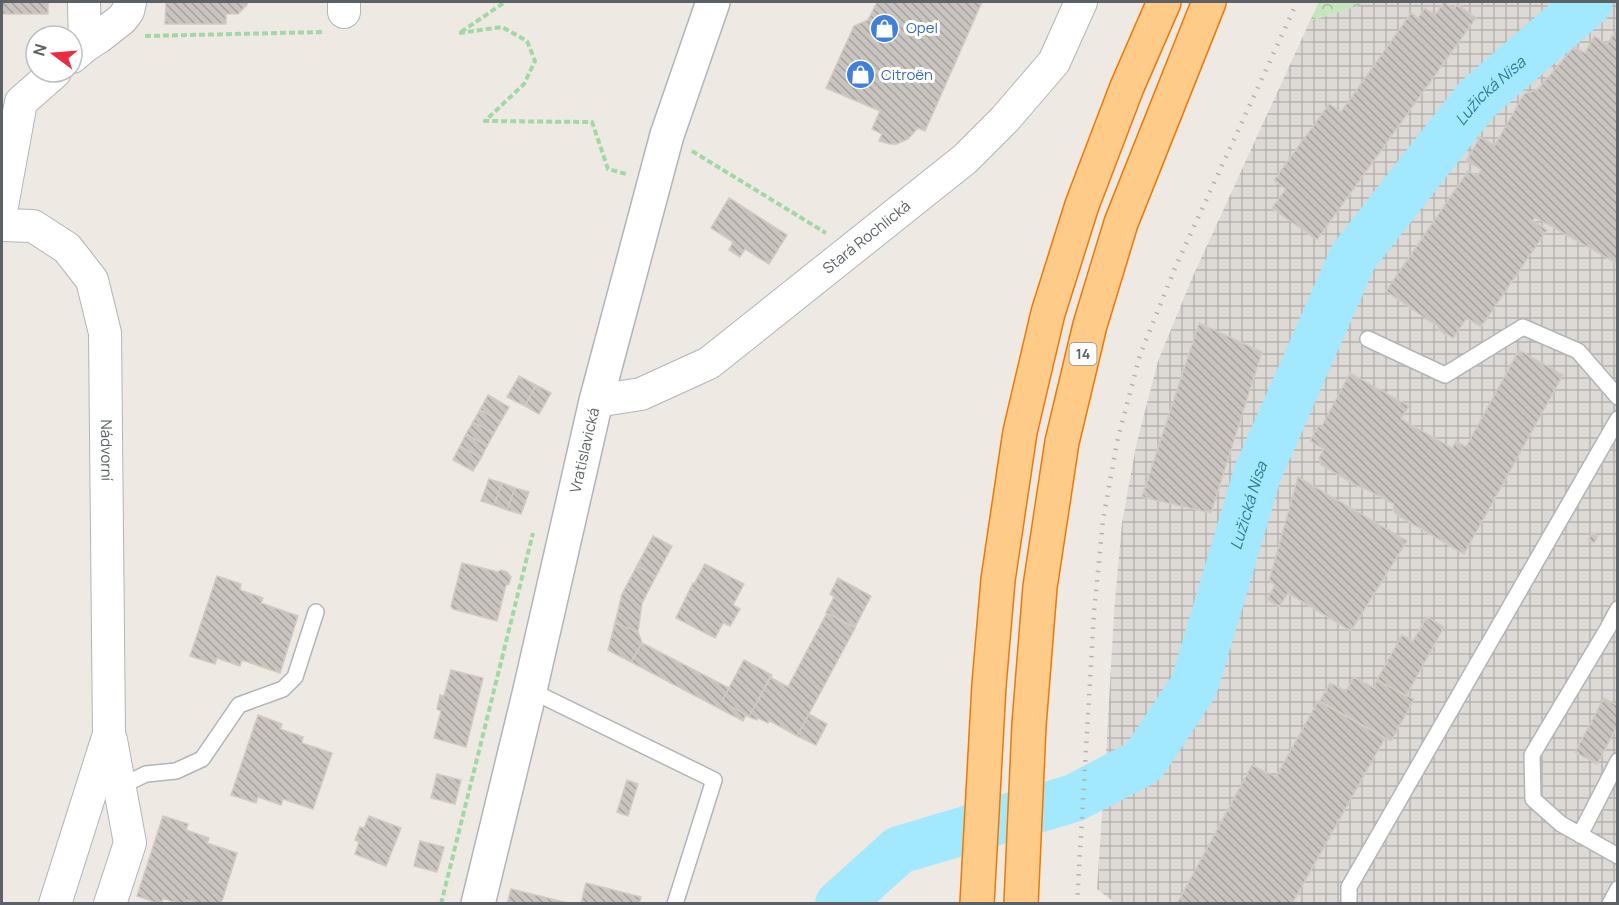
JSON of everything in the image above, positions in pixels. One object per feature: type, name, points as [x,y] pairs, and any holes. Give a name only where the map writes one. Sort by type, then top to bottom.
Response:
[{"type":"highway","points":[[977,903],[989,685],[998,580],[1020,432],[1048,313],[1082,205],[1127,87],[1164,2]]},
{"type":"highway","name":"14","points":[[1021,897],[1029,725],[1040,587],[1062,442],[1090,325],[1121,223],[1209,2]]},
{"type":"street","points":[[84,2],[85,47]]},
{"type":"street","points":[[85,47],[122,19],[128,11],[130,2]]},
{"type":"street","name":"Vratislavická","points":[[478,903],[530,690],[596,401],[667,135],[713,2]]},
{"type":"street","name":"Stará Rochlická","points":[[596,401],[641,394],[709,363],[965,159],[1005,119],[1054,62],[1081,2]]},
{"type":"street","points":[[2,206],[11,102],[37,84]]},
{"type":"street","name":"Nádvorní","points":[[2,225],[33,226],[67,248],[92,280],[105,333],[110,734],[130,843],[110,903]]},
{"type":"street","name":"Nádvorní","points":[[55,903],[110,734]]},
{"type":"lane","points":[[1368,339],[1445,375],[1523,327],[1578,351],[1617,397]]},
{"type":"lane","points":[[1349,903],[1349,887],[1617,419]]},
{"type":"lane","points":[[1617,609],[1613,632],[1532,755],[1533,799],[1561,824],[1617,856]]},
{"type":"lane","points":[[119,787],[146,774],[176,771],[202,759],[239,705],[283,689],[295,676],[316,612]]},
{"type":"lane","points":[[530,690],[714,780],[675,903]]},
{"type":"lane","points":[[1580,835],[1617,761]]},
{"type":"lane","points":[[1610,903],[1617,890]]},
{"type":"path","points":[[505,2],[459,33],[502,27],[527,41],[535,61],[524,84],[486,121],[592,122],[608,169],[627,174]]},
{"type":"path","points":[[85,47],[318,32]]},
{"type":"path","points":[[667,135],[852,249]]},
{"type":"shaded area","points":[[1370,2],[1617,2],[1617,903],[1116,904],[1097,889],[1114,613],[1122,523],[1136,446],[1158,361],[1193,276],[1310,21]]},
{"type":"green space","points":[[1319,2],[1370,2],[1310,21]]},
{"type":"building","points":[[2,2],[48,2],[48,14],[2,14]]},
{"type":"building","points":[[166,2],[247,2],[247,5],[238,14],[226,14],[226,24],[165,24]]},
{"type":"building","points":[[877,2],[982,2],[925,131],[918,128],[908,139],[897,144],[879,141],[882,134],[872,129],[880,111],[826,88],[854,26],[868,20]]},
{"type":"building","points":[[1444,2],[1454,9],[1457,4],[1476,18],[1317,240],[1272,208],[1286,189],[1274,180],[1329,104],[1341,112],[1411,13],[1418,18],[1425,8],[1435,15]]},
{"type":"building","points":[[1618,27],[1618,264],[1535,217],[1533,221],[1547,230],[1481,327],[1467,318],[1453,338],[1446,335],[1386,291],[1468,171],[1478,176],[1481,169],[1466,161],[1480,137],[1495,145],[1524,94],[1538,89],[1574,47],[1585,53],[1594,36],[1607,44]]},
{"type":"building","points":[[729,198],[787,235],[769,264],[745,249],[740,257],[729,250],[733,242],[711,228]]},
{"type":"building","points":[[1199,323],[1262,352],[1211,513],[1142,497]]},
{"type":"building","points":[[1519,350],[1563,375],[1464,554],[1397,515],[1393,510],[1394,504],[1321,465],[1319,458],[1324,449],[1310,441],[1318,426],[1321,428],[1350,373],[1409,406],[1401,419],[1452,448],[1456,441],[1466,447]]},
{"type":"building","points":[[519,376],[536,385],[525,406],[507,397]]},
{"type":"building","points":[[536,385],[551,393],[539,414],[525,406]]},
{"type":"building","points":[[488,395],[509,407],[501,421],[480,410]]},
{"type":"building","points":[[480,410],[501,421],[494,433],[473,422]]},
{"type":"building","points":[[473,422],[494,433],[487,446],[466,434]]},
{"type":"building","points":[[466,434],[487,446],[481,458],[460,446]]},
{"type":"building","points":[[460,446],[481,458],[473,471],[453,460]]},
{"type":"building","points":[[1298,477],[1407,541],[1351,631],[1288,593],[1279,607],[1267,600],[1275,585],[1269,581]]},
{"type":"building","points":[[489,479],[502,483],[494,505],[481,501]]},
{"type":"building","points":[[502,483],[515,488],[507,510],[494,505]]},
{"type":"building","points":[[515,488],[529,492],[521,514],[507,510]]},
{"type":"building","points":[[1592,533],[1598,536],[1594,543],[1588,540]]},
{"type":"building","points":[[653,536],[672,546],[656,576],[637,566]]},
{"type":"building","points":[[462,563],[498,572],[501,570],[507,572],[511,577],[509,584],[506,585],[497,621],[453,609],[451,606]]},
{"type":"building","points":[[705,564],[744,584],[733,605],[740,609],[730,626],[723,623],[715,638],[676,618]]},
{"type":"building","points":[[637,566],[656,576],[642,603],[638,632],[615,623],[622,594]]},
{"type":"building","points":[[217,576],[241,584],[240,590],[263,598],[261,603],[298,616],[280,673],[242,660],[240,666],[217,658],[215,664],[190,656]]},
{"type":"building","points":[[838,578],[871,596],[855,627],[826,613],[834,597],[830,594]]},
{"type":"building","points":[[827,613],[855,628],[797,736],[770,721],[768,723],[749,717],[770,677],[788,687]]},
{"type":"building","points":[[1427,617],[1444,627],[1406,696],[1377,680],[1402,635],[1413,641]]},
{"type":"building","points":[[615,623],[638,632],[642,643],[631,662],[608,650]]},
{"type":"building","points":[[642,643],[729,688],[722,701],[746,715],[743,721],[631,662]]},
{"type":"building","points":[[744,660],[772,675],[749,717],[722,701]]},
{"type":"building","points":[[451,670],[483,678],[466,747],[434,738],[441,711],[437,709],[440,695],[444,696]]},
{"type":"building","points":[[1354,677],[1374,688],[1377,680],[1414,699],[1391,741],[1320,701],[1330,683],[1346,691]]},
{"type":"building","points":[[1604,698],[1618,706],[1618,725],[1597,764],[1575,752]]},
{"type":"building","points":[[1318,701],[1385,738],[1292,904],[1177,904],[1252,765],[1276,777]]},
{"type":"building","points":[[809,714],[827,724],[816,745],[797,736]]},
{"type":"building","points":[[258,715],[282,724],[280,729],[303,737],[302,743],[332,753],[313,809],[283,799],[281,805],[258,797],[256,803],[231,795]]},
{"type":"building","points":[[437,774],[461,780],[455,804],[431,798]]},
{"type":"building","points":[[627,780],[638,784],[628,816],[617,812]]},
{"type":"building","points":[[163,816],[188,824],[186,830],[209,838],[207,843],[237,853],[221,904],[198,904],[188,900],[187,904],[179,904],[163,898],[160,904],[137,896]]},
{"type":"building","points":[[369,816],[401,828],[386,866],[355,854],[359,842],[355,840],[360,827],[364,828]]},
{"type":"building","points":[[420,841],[444,847],[437,872],[414,866]]},
{"type":"building","points":[[586,883],[641,897],[639,904],[581,904]]},
{"type":"building","points":[[511,889],[572,904],[507,904]]},
{"type":"waterway","name":"Lužická Nisa","points":[[839,904],[899,850],[1074,798],[1143,762],[1194,686],[1258,472],[1353,257],[1477,99],[1589,2]]},
{"type":"railway","points":[[1077,904],[1094,612],[1103,520],[1117,442],[1140,355],[1175,268],[1297,2]]},
{"type":"place","name":"Opel","points":[[885,28]]},
{"type":"place","name":"Citroën","points":[[860,75]]}]
